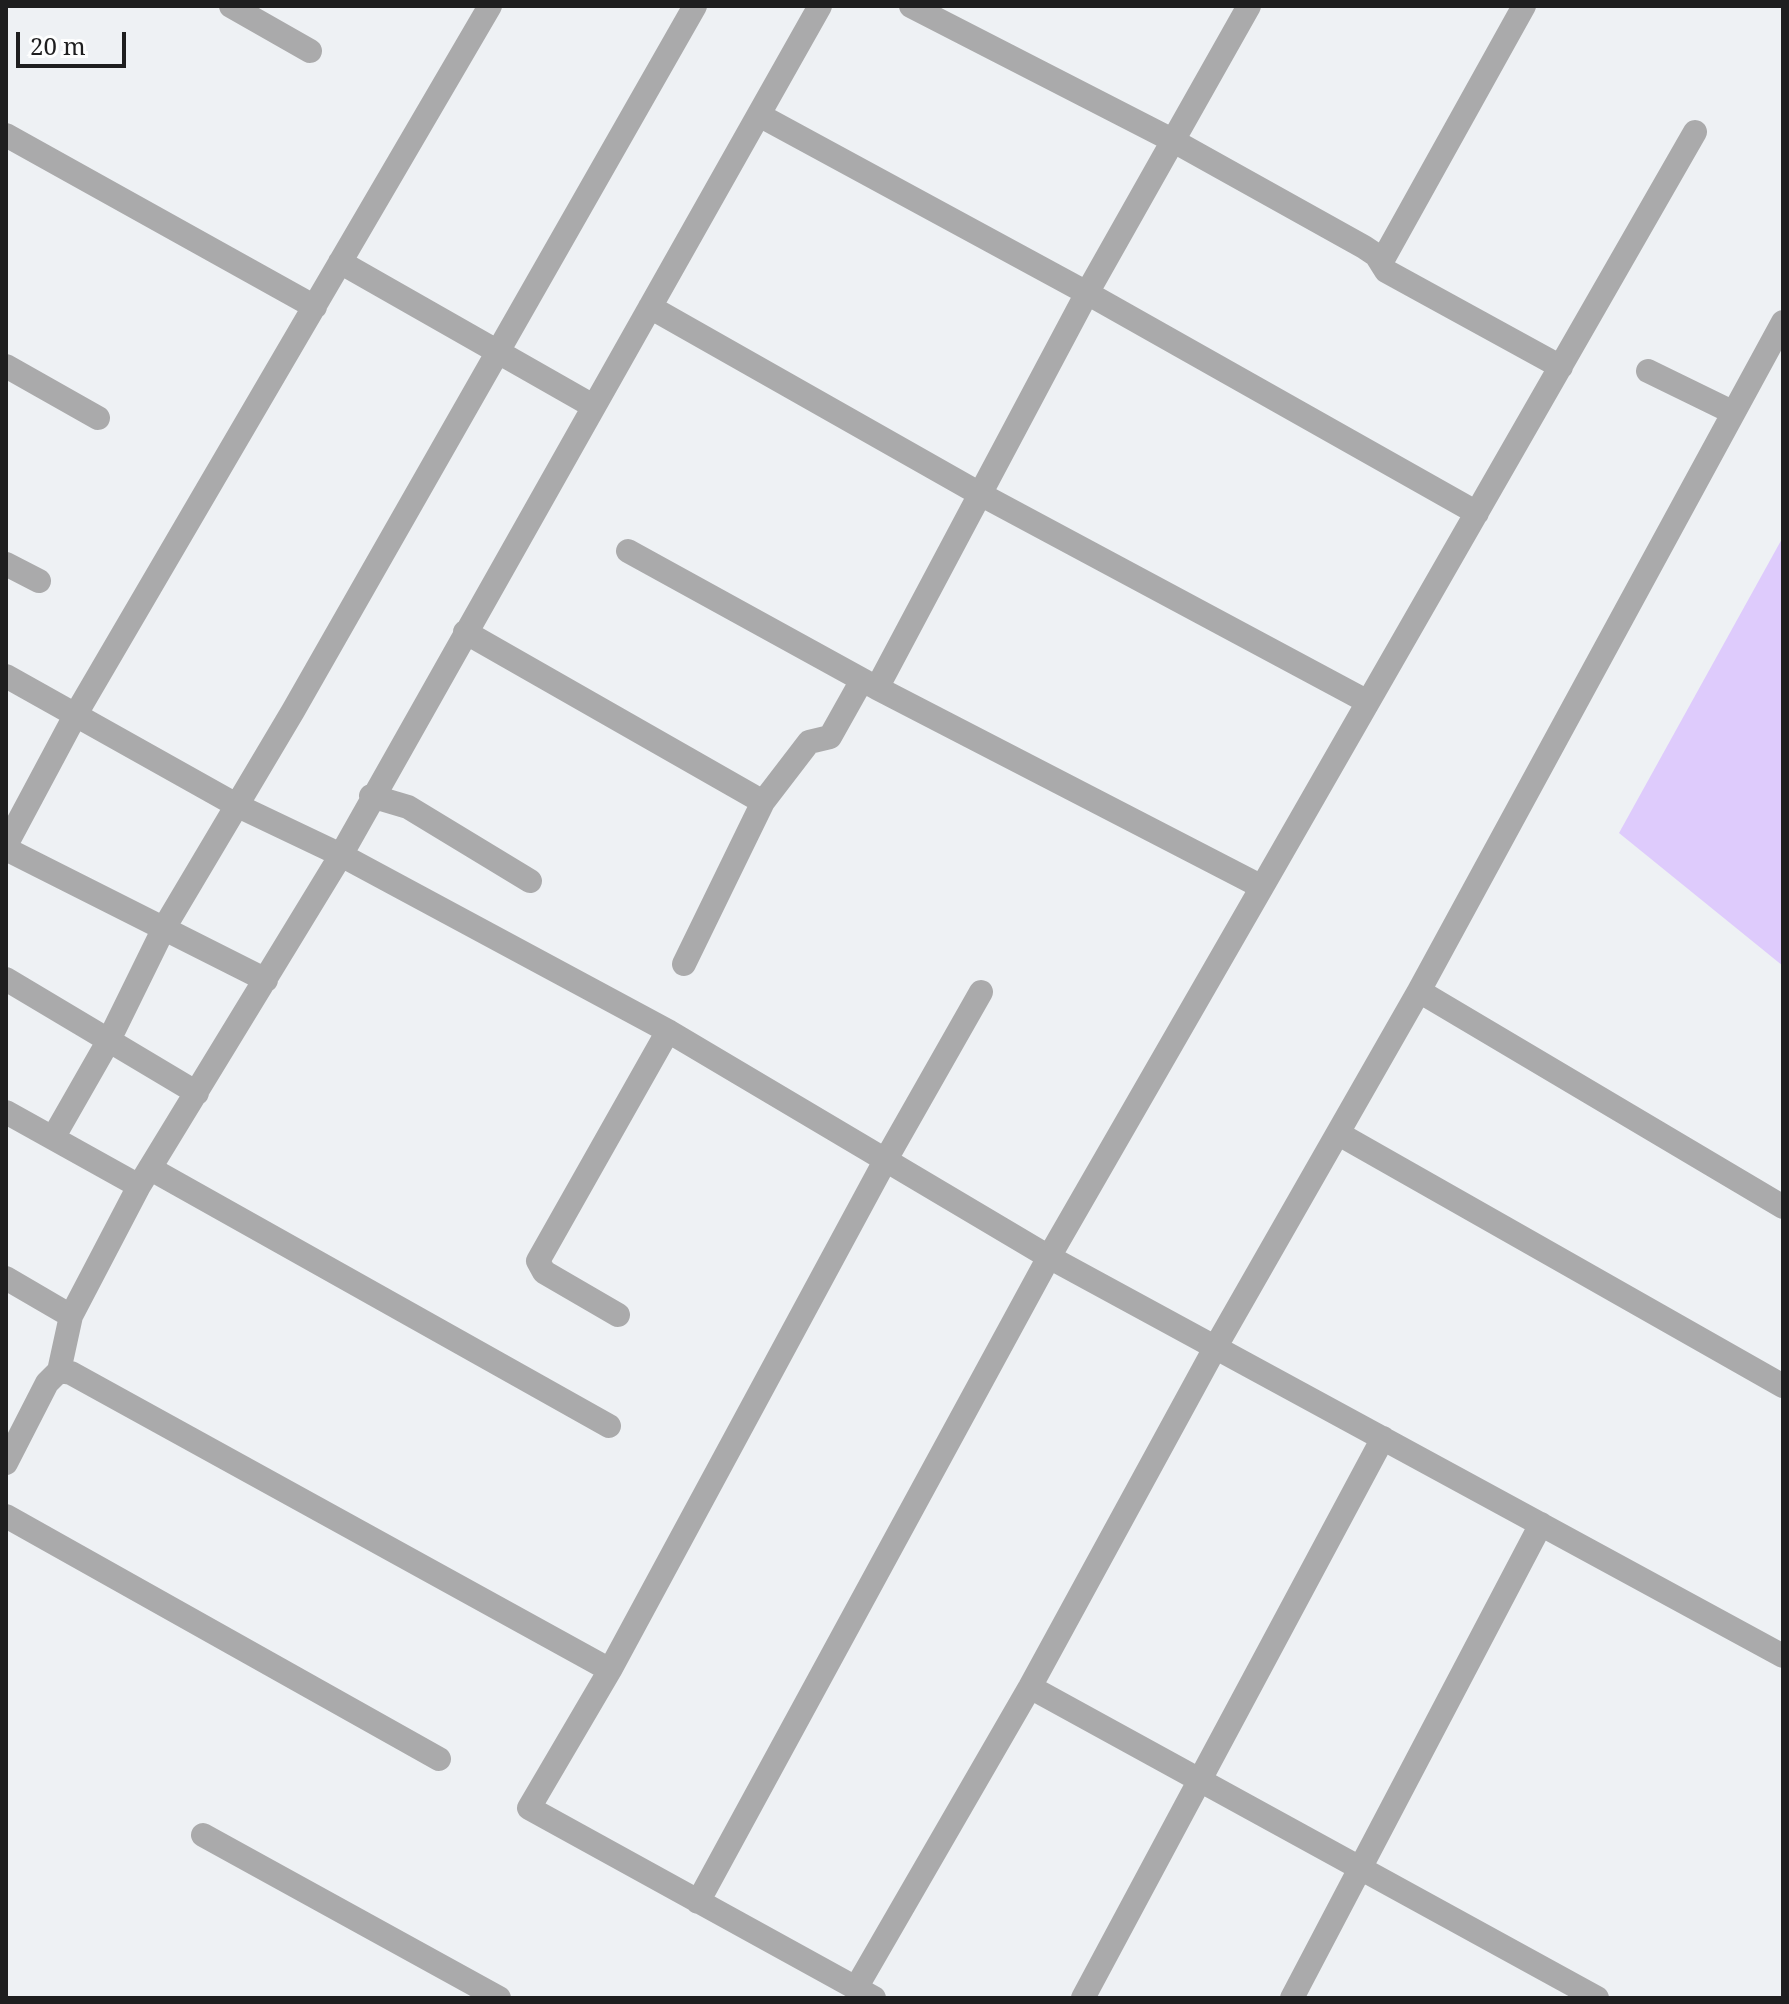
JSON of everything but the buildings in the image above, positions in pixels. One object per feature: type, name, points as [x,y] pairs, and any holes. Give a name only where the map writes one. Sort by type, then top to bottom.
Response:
[{"type":"street","points":[[231,6],[310,51]]},
{"type":"street","points":[[266,980],[6,847],[76,714],[490,6]]},
{"type":"street","points":[[53,1138],[109,1040],[164,928],[238,806],[695,6]]},
{"type":"street","points":[[10,1447],[47,1383],[59,1371],[71,1316],[145,1177],[341,855],[371,796],[820,6]]},
{"type":"street","points":[[911,6],[1172,140],[1364,247],[1386,271],[1561,367]]},
{"type":"street","points":[[684,964],[763,802],[809,742],[830,737],[869,684],[980,494],[1087,293],[1249,6]]},
{"type":"street","points":[[1381,263],[1524,6]]},
{"type":"street","points":[[759,115],[1087,293],[1477,513]]},
{"type":"street","points":[[698,1902],[1049,1257],[1695,132]]},
{"type":"street","points":[[6,135],[315,307]]},
{"type":"street","points":[[340,262],[593,406]]},
{"type":"street","points":[[650,307],[980,494],[1368,702]]},
{"type":"street","points":[[981,992],[885,1161],[610,1670],[529,1808],[866,1995],[1215,1348],[1419,991],[1783,322]]},
{"type":"street","points":[[6,366],[98,418]]},
{"type":"street","points":[[1648,371],[1732,412]]},
{"type":"street","points":[[628,551],[869,684],[1262,887]]},
{"type":"street","points":[[6,564],[39,581]]},
{"type":"street","points":[[465,632],[763,802]]},
{"type":"street","points":[[6,676],[238,806],[341,855],[668,1031],[1049,1257],[1783,1656]]},
{"type":"street","points":[[371,796],[408,807],[530,881]]},
{"type":"street","points":[[6,979],[197,1093]]},
{"type":"street","points":[[1419,991],[1783,1207]]},
{"type":"street","points":[[618,1315],[544,1272],[538,1261],[668,1031]]},
{"type":"street","points":[[6,1112],[53,1138],[145,1177],[609,1426]]},
{"type":"street","points":[[1339,1134],[1783,1386]]},
{"type":"street","points":[[6,1278],[71,1316]]},
{"type":"street","points":[[59,1371],[95,1386],[610,1670]]},
{"type":"street","points":[[1083,1998],[1383,1438]]},
{"type":"street","points":[[6,1516],[439,1759]]},
{"type":"street","points":[[1292,1998],[1541,1524]]},
{"type":"street","points":[[1030,1687],[1597,1998]]},
{"type":"street","points":[[203,1835],[499,1998]]},
{"type":"shaded area","points":[[1783,537],[1783,966],[1619,833]]}]
